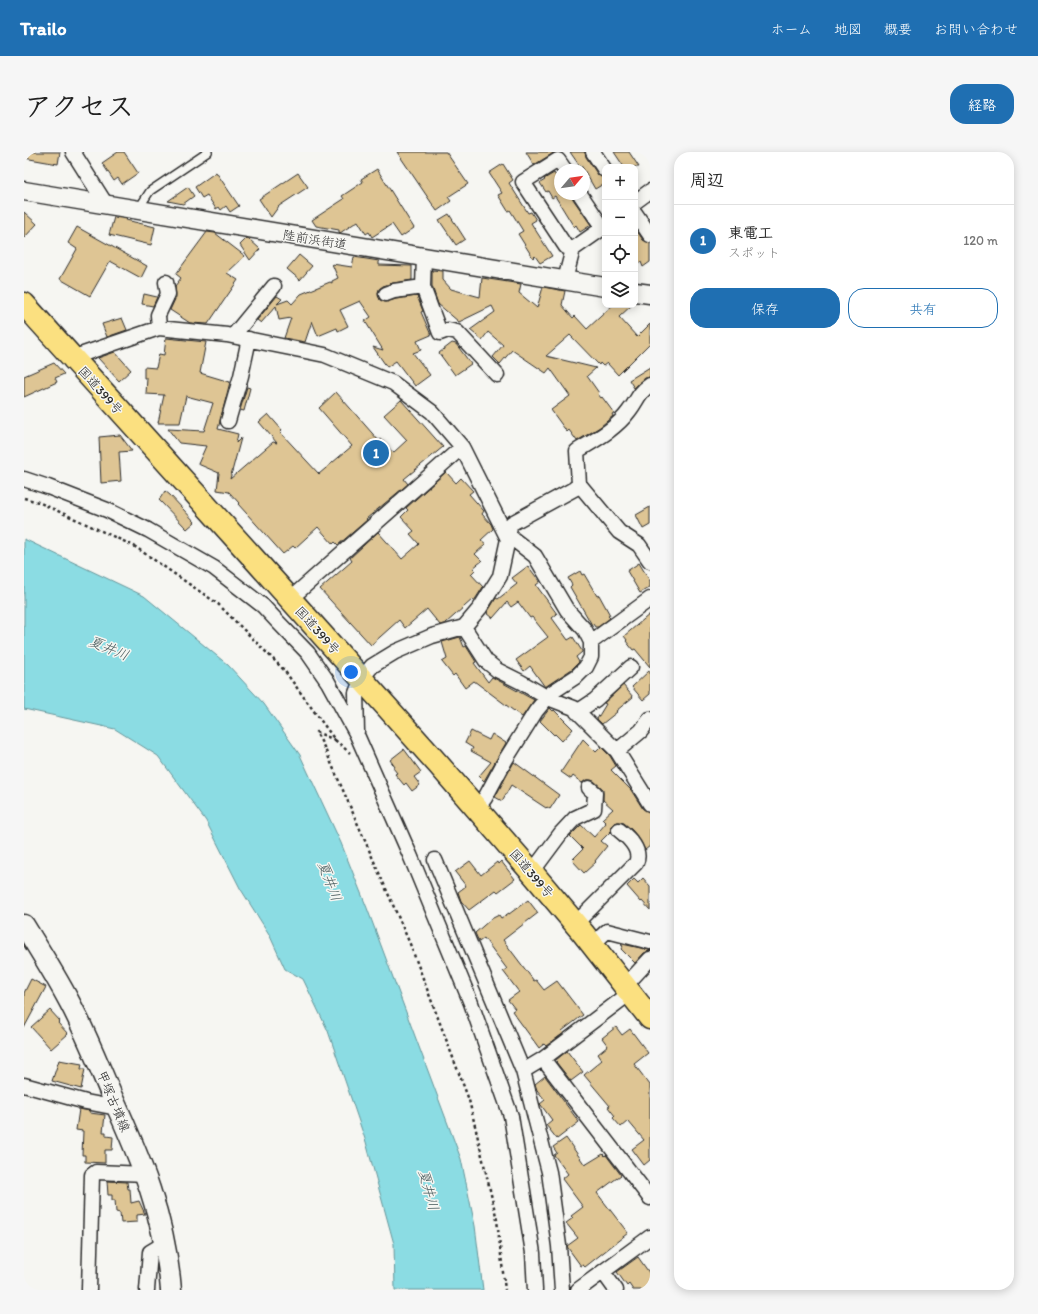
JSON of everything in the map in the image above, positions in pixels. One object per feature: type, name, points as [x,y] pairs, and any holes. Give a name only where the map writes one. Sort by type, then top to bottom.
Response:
[{"type":"highway","name":"国道399号","points":[[24,304],[72,361],[290,598],[477,809],[576,924],[650,1018]]},
{"type":"main road","name":"甲塚古墳線","points":[[24,925],[71,1004],[146,1174],[157,1208],[165,1243],[171,1290]]},
{"type":"street","points":[[73,152],[107,206]]},
{"type":"street","points":[[593,152],[602,166]]},
{"type":"street","points":[[560,164],[558,160],[523,182],[566,247],[573,249]]},
{"type":"street","name":"陸前浜街道","points":[[24,191],[107,206],[424,256],[602,286]]},
{"type":"street","points":[[638,200],[650,191]]},
{"type":"street","points":[[566,280],[573,249],[603,228],[600,214],[586,200]]},
{"type":"street","points":[[638,217],[650,235]]},
{"type":"street","points":[[424,256],[422,286],[440,333],[448,330],[457,332],[497,376]]},
{"type":"street","points":[[159,328],[158,315],[168,294],[166,282]]},
{"type":"street","points":[[233,336],[274,286]]},
{"type":"street","points":[[386,294],[422,286]]},
{"type":"street","points":[[638,292],[650,294]]},
{"type":"street","points":[[72,361],[80,355],[159,328],[233,336],[325,355],[393,383],[432,412],[462,447],[508,539]]},
{"type":"street","points":[[228,421],[241,376],[249,339]]},
{"type":"street","points":[[650,385],[639,394],[629,411],[614,426],[577,451],[579,484],[619,532],[639,545],[650,562]]},
{"type":"street","points":[[290,598],[462,447]]},
{"type":"street","points":[[24,479],[107,510],[148,530],[214,568],[262,606],[308,653],[328,682],[358,735],[410,855],[468,996],[511,1116],[533,1253],[535,1290]]},
{"type":"street","points":[[358,735],[356,692],[362,678],[372,666],[395,652],[432,636],[464,626],[480,608],[500,576],[510,526],[512,523],[579,484]]},
{"type":"street","points":[[477,809],[536,711],[551,693],[577,676],[586,667],[591,657],[591,642],[585,630],[567,610],[535,556],[513,539],[508,539]]},
{"type":"street","points":[[591,642],[650,599]]},
{"type":"street","points":[[464,626],[486,661],[497,670],[548,698],[574,708],[617,751],[650,804]]},
{"type":"street","points":[[577,712],[595,700],[631,667]]},
{"type":"street","points":[[617,751],[641,731],[650,719]]},
{"type":"street","points":[[532,872],[561,833],[575,818],[594,809],[595,793],[589,788]]},
{"type":"street","points":[[576,924],[636,863],[638,858],[631,841],[619,830]]},
{"type":"street","points":[[435,860],[524,1071],[549,1172],[559,1246],[562,1290]]},
{"type":"street","points":[[592,945],[607,931],[650,942]]},
{"type":"street","points":[[524,1071],[543,1058],[627,989],[650,959]]},
{"type":"street","points":[[543,1058],[650,1198]]},
{"type":"street","points":[[24,1085],[86,1102],[117,1108]]},
{"type":"street","points":[[89,1290],[92,1175],[96,1172],[146,1174]]},
{"type":"street","points":[[578,1290],[650,1237]]},
{"type":"street","points":[[147,1290],[150,1252],[165,1243]]},
{"type":"street","points":[[603,1272],[616,1290]]},
{"type":"lane","points":[[138,210],[150,191],[208,152]]},
{"type":"path","points":[[24,498],[38,502],[134,546],[218,604],[284,670],[335,740],[316,732],[325,749],[410,944],[468,1100],[497,1220],[505,1290]]},
{"type":"water","name":"夏井川","points":[[24,539],[144,596],[228,665],[264,704],[300,755],[341,843],[367,908],[461,1159],[475,1226],[483,1290],[395,1290],[394,1244],[366,1142],[328,1031],[303,979],[285,969],[269,934],[240,888],[206,821],[158,756],[115,729],[24,709]]},
{"type":"building","points":[[24,152],[60,152],[58,164],[24,158]]},
{"type":"building","points":[[118,152],[124,152],[138,173],[122,184],[118,178],[114,181],[102,163]]},
{"type":"building","points":[[397,152],[446,152],[468,184],[448,197],[451,201],[437,211]]},
{"type":"building","points":[[526,152],[555,152],[534,165]]},
{"type":"building","points":[[570,152],[585,152],[586,157],[598,175],[602,177],[602,185],[595,189],[590,180],[590,164],[578,164]]},
{"type":"building","points":[[614,152],[629,152],[637,164],[622,164]]},
{"type":"building","points":[[503,164],[513,180],[509,183],[528,213],[531,212],[536,220],[531,223],[552,256],[540,263],[535,256],[533,258],[518,234],[523,231],[510,210],[508,211],[498,195],[502,193],[489,173]]},
{"type":"building","points":[[377,169],[414,228],[401,237],[392,224],[372,237],[369,232],[366,234],[358,221],[340,233],[339,230],[316,226],[312,220],[344,199],[342,196],[363,182],[361,179]]},
{"type":"building","points":[[216,172],[239,206],[230,212],[226,206],[221,210],[219,207],[216,209],[207,195],[202,198],[195,187]]},
{"type":"building","points":[[298,173],[308,187],[279,206],[271,217],[259,199]]},
{"type":"building","points":[[554,173],[554,197],[552,198],[548,191],[546,192],[540,183],[545,180],[544,179]]},
{"type":"building","points":[[188,187],[194,196],[183,204],[168,201]]},
{"type":"building","points":[[557,200],[574,200],[591,225],[580,232],[576,225],[574,227]]},
{"type":"building","points":[[24,212],[37,224],[24,238]]},
{"type":"building","points":[[449,214],[465,239],[456,245],[439,220]]},
{"type":"building","points":[[114,217],[155,227],[151,245],[109,235]]},
{"type":"building","points":[[77,227],[147,266],[141,278],[110,261],[90,296],[60,279],[77,249],[68,243]]},
{"type":"building","points":[[207,232],[215,233],[245,256],[227,273],[238,280],[208,324],[190,323],[170,310],[176,297],[175,286],[181,278],[176,274]]},
{"type":"building","points":[[638,232],[643,240],[650,243],[650,262],[643,267],[641,262],[639,263]]},
{"type":"building","points":[[247,238],[260,249],[250,260],[240,245]]},
{"type":"building","points":[[299,255],[312,266],[300,280],[287,269]]},
{"type":"building","points":[[354,257],[379,261],[379,265],[412,266],[412,280],[383,286],[379,289],[378,293],[380,300],[385,302],[417,296],[423,311],[421,312],[431,335],[417,341],[421,350],[413,353],[430,375],[415,386],[396,361],[387,367],[373,347],[383,350],[365,321],[371,317],[360,301],[340,310],[348,326],[338,331],[337,328],[318,336],[312,321],[305,342],[284,338],[291,318],[279,320],[276,306],[261,323],[257,320],[277,296],[282,299],[277,304],[288,300],[292,304],[301,294],[330,282],[332,283],[332,281],[338,278],[332,264],[352,267]]},
{"type":"building","points":[[432,270],[443,271],[443,280],[451,289],[480,297],[482,278],[521,284],[519,293],[537,308],[543,287],[565,291],[562,305],[573,318],[575,316],[587,329],[610,308],[629,308],[619,317],[637,337],[650,324],[650,343],[618,375],[607,363],[603,366],[600,363],[599,365],[570,335],[546,356],[596,368],[587,376],[599,393],[598,394],[614,413],[612,414],[613,416],[600,427],[577,441],[569,430],[567,432],[551,410],[570,396],[550,368],[546,373],[512,350],[500,364],[493,357],[503,345],[488,332],[482,340],[470,330],[495,312],[492,306],[459,322],[438,304],[432,286]]},
{"type":"building","points":[[144,294],[157,297],[153,306],[142,304]]},
{"type":"building","points":[[122,318],[127,330],[107,337],[102,324]]},
{"type":"building","points":[[166,338],[206,342],[200,373],[230,382],[218,429],[238,434],[236,443],[241,438],[230,479],[273,442],[277,443],[259,422],[268,414],[282,430],[280,432],[319,474],[352,446],[319,408],[336,392],[379,441],[381,439],[393,453],[407,440],[384,415],[401,400],[443,447],[404,479],[408,484],[366,519],[367,520],[338,545],[335,542],[333,544],[318,527],[295,548],[293,546],[283,554],[229,492],[217,490],[219,473],[198,464],[206,446],[179,443],[168,429],[204,431],[213,403],[186,396],[180,423],[158,423],[164,395],[146,394],[147,378],[144,378],[144,367],[156,368],[159,354],[164,355]]},
{"type":"building","points":[[452,343],[456,344],[471,364],[455,375],[439,353]]},
{"type":"building","points":[[115,352],[131,370],[119,381],[98,358]]},
{"type":"building","points":[[54,363],[64,374],[55,378],[57,382],[24,397],[24,376]]},
{"type":"building","points":[[650,367],[650,377],[645,378],[634,388],[629,380]]},
{"type":"building","points":[[247,387],[250,388],[244,411],[240,410]]},
{"type":"building","points":[[120,435],[132,451],[119,452],[121,481],[101,483],[99,437]]},
{"type":"building","points":[[446,472],[456,483],[461,478],[473,491],[469,494],[484,511],[482,514],[491,524],[493,529],[481,540],[486,544],[475,554],[482,561],[473,568],[475,570],[471,574],[483,587],[474,601],[473,599],[446,623],[440,625],[427,609],[405,628],[399,620],[371,645],[320,589],[352,561],[350,558],[378,532],[402,559],[419,544],[410,534],[414,531],[401,517],[408,510],[406,508]]},
{"type":"building","points":[[165,491],[195,522],[187,529],[159,500]]},
{"type":"building","points":[[650,507],[650,525],[643,529],[636,515]]},
{"type":"building","points":[[639,563],[650,581],[650,587],[640,593],[627,571]]},
{"type":"building","points":[[528,566],[540,582],[536,585],[557,614],[552,618],[568,640],[573,637],[582,651],[576,657],[579,662],[572,669],[545,687],[530,666],[524,671],[516,660],[548,637],[532,617],[530,618],[518,602],[511,607],[507,602],[493,618],[487,613],[496,598],[498,599],[517,584],[512,578]]},
{"type":"building","points":[[580,571],[582,575],[584,574],[597,596],[599,595],[610,615],[608,616],[610,618],[598,627],[595,627],[593,624],[592,625],[570,587],[572,585],[568,578]]},
{"type":"building","points":[[650,614],[650,667],[635,649],[633,650],[624,636]]},
{"type":"building","points":[[460,637],[464,647],[466,646],[476,662],[474,663],[488,682],[492,677],[534,700],[522,717],[474,681],[465,688],[455,674],[453,676],[442,662],[447,659],[442,642]]},
{"type":"building","points":[[650,670],[650,694],[643,700],[632,687]]},
{"type":"building","points":[[623,685],[633,697],[602,724],[597,719],[606,704],[604,703]]},
{"type":"building","points":[[550,708],[553,711],[554,710],[573,729],[562,741],[540,721]]},
{"type":"building","points":[[471,731],[489,740],[492,734],[506,743],[484,781],[479,776],[491,762],[471,751],[473,748],[465,743]]},
{"type":"building","points":[[583,739],[596,752],[601,747],[610,756],[616,766],[611,770],[631,790],[643,809],[650,812],[650,846],[645,850],[640,840],[632,830],[624,823],[616,822],[612,825],[611,831],[601,841],[607,846],[595,861],[596,862],[584,873],[572,860],[583,849],[570,836],[581,825],[594,837],[606,823],[602,819],[613,809],[603,800],[603,789],[594,781],[586,780],[582,783],[573,776],[571,779],[561,772]]},
{"type":"building","points":[[404,749],[421,772],[414,777],[420,785],[412,791],[406,783],[404,785],[395,774],[397,773],[393,768],[395,767],[390,760]]},
{"type":"building","points":[[514,762],[559,795],[550,809],[547,807],[546,808],[511,785],[502,801],[495,797]]},
{"type":"building","points":[[470,861],[481,875],[497,862],[498,864],[501,861],[515,879],[498,892],[496,890],[469,910],[461,901],[458,892],[466,886],[455,872]]},
{"type":"building","points":[[643,878],[650,886],[650,910],[627,886],[634,879],[638,883]]},
{"type":"building","points":[[528,900],[538,913],[503,940],[534,981],[536,980],[544,990],[557,981],[583,1015],[562,1031],[564,1033],[546,1046],[544,1044],[539,1048],[512,1011],[515,1009],[508,1000],[519,992],[503,971],[507,969],[484,938],[479,942],[475,933],[491,919],[499,915],[501,918],[509,914]]},
{"type":"building","points":[[621,945],[650,951],[644,953],[635,963],[621,949],[623,946]]},
{"type":"building","points":[[31,979],[46,987],[24,1028],[24,993]]},
{"type":"building","points":[[50,1010],[60,1021],[58,1023],[68,1034],[51,1049],[31,1027]]},
{"type":"building","points":[[616,1027],[622,1035],[630,1029],[648,1053],[634,1064],[650,1085],[650,1160],[644,1165],[632,1149],[644,1140],[628,1121],[621,1127],[613,1118],[615,1116],[608,1107],[610,1106],[584,1075],[602,1060],[598,1054],[608,1046],[602,1038]]},
{"type":"building","points":[[567,1051],[583,1072],[571,1081],[556,1062],[556,1060]]},
{"type":"building","points":[[59,1060],[82,1064],[81,1069],[85,1069],[81,1089],[52,1081]]},
{"type":"building","points":[[545,1076],[579,1122],[557,1139],[546,1125],[552,1120],[540,1104],[545,1100],[537,1090],[535,1084]]},
{"type":"building","points":[[79,1109],[90,1111],[90,1113],[105,1115],[103,1132],[106,1132],[106,1136],[113,1137],[112,1150],[105,1150],[105,1163],[85,1162],[85,1155],[82,1155],[83,1131],[76,1130]]},
{"type":"building","points":[[566,1138],[585,1165],[603,1154],[605,1156],[606,1155],[621,1175],[597,1193],[628,1233],[585,1267],[583,1265],[581,1266],[567,1246],[578,1238],[566,1223],[573,1218],[571,1216],[583,1207],[562,1179],[568,1174],[554,1155],[557,1153],[553,1147]]},
{"type":"building","points":[[107,1181],[127,1182],[128,1189],[130,1189],[131,1203],[139,1201],[145,1214],[137,1215],[137,1222],[121,1223],[120,1213],[116,1212],[115,1200],[112,1200],[112,1195],[108,1195]]},
{"type":"building","points":[[638,1257],[650,1274],[650,1290],[633,1290],[629,1284],[627,1286],[617,1272]]},
{"type":"place","name":"東電工","points":[[376,453]]}]
